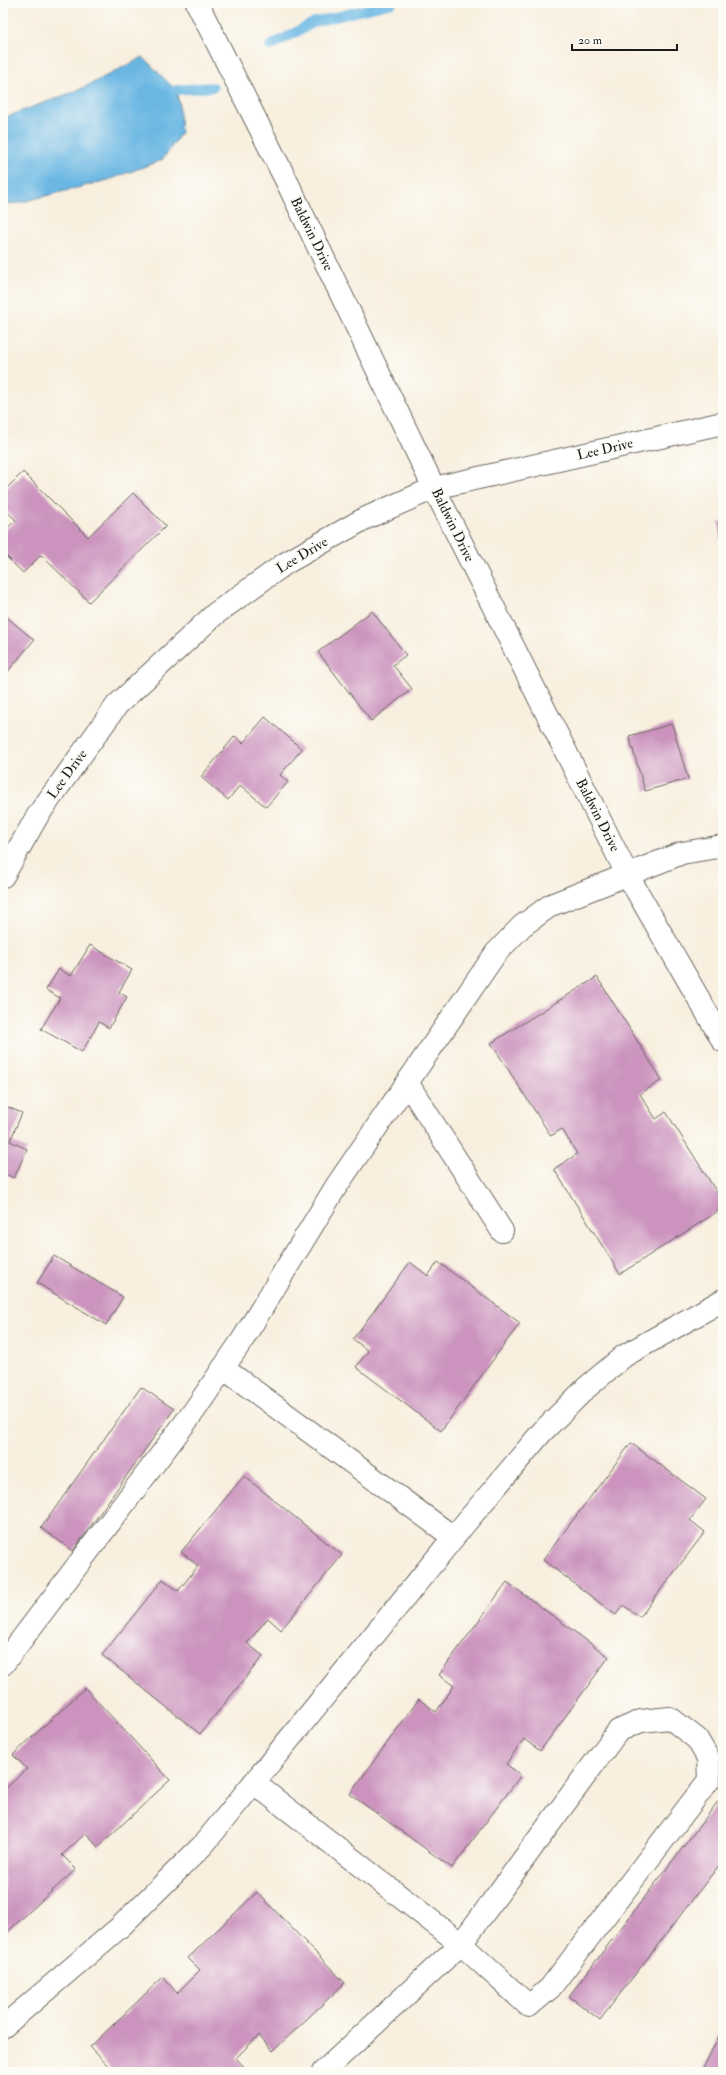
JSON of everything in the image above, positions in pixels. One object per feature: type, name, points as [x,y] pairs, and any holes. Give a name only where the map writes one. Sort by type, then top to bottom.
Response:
[{"type":"street","name":"Baldwin Drive","points":[[197,3],[288,184],[434,488],[627,874],[723,1041]]},
{"type":"street","name":"Lee Drive","points":[[3,876],[38,816],[117,705],[215,614],[286,563],[364,519],[434,488],[723,423]]},
{"type":"street","points":[[3,1664],[190,1417],[243,1339],[337,1185],[408,1084],[496,953],[522,926],[551,905],[682,853],[723,846]]},
{"type":"street","points":[[408,1084],[502,1231]]},
{"type":"street","points":[[3,2027],[120,1927],[164,1886],[203,1845],[453,1537],[542,1432],[586,1388],[624,1356],[723,1300]]},
{"type":"street","points":[[223,1368],[453,1537]]},
{"type":"street","points":[[254,1783],[461,1944],[529,2006],[550,1988],[709,1780],[708,1758],[697,1738],[670,1718],[642,1721],[618,1731],[461,1944],[323,2072]]},
{"type":"water","points":[[143,57],[176,90],[179,103],[181,133],[162,160],[108,180],[18,203],[3,204],[3,118],[81,89]]},
{"type":"building","points":[[23,472],[88,537],[133,493],[166,526],[89,602],[41,555],[23,573],[3,553],[3,532],[16,520],[3,508],[3,492]]},
{"type":"building","points":[[719,522],[723,522],[723,554],[722,554]]},
{"type":"building","points":[[372,611],[406,655],[393,665],[412,689],[371,721],[318,652]]},
{"type":"building","points":[[3,614],[34,640],[3,677]]},
{"type":"building","points":[[265,717],[302,749],[280,775],[288,782],[266,807],[240,785],[228,800],[201,777],[235,736],[243,743]]},
{"type":"building","points":[[672,724],[688,779],[645,791],[629,736]]},
{"type":"building","points":[[90,945],[132,970],[119,992],[127,997],[109,1028],[99,1022],[82,1052],[41,1029],[60,998],[46,990],[59,969],[71,976]]},
{"type":"building","points":[[597,977],[662,1080],[640,1094],[656,1119],[666,1112],[723,1202],[723,1208],[620,1274],[554,1169],[577,1154],[562,1129],[551,1136],[491,1043]]},
{"type":"building","points":[[3,1105],[22,1113],[10,1141],[27,1149],[14,1178],[3,1173]]},
{"type":"building","points":[[54,1256],[123,1297],[106,1325],[37,1283]]},
{"type":"building","points":[[410,1262],[428,1276],[438,1262],[520,1323],[441,1431],[356,1367],[368,1351],[353,1339]]},
{"type":"building","points":[[141,1387],[174,1409],[73,1551],[41,1528]]},
{"type":"building","points":[[631,1443],[706,1499],[690,1520],[705,1532],[640,1617],[623,1605],[616,1615],[543,1560]]},
{"type":"building","points":[[244,1476],[342,1555],[281,1630],[268,1618],[247,1643],[263,1656],[200,1734],[102,1655],[163,1579],[178,1591],[198,1566],[181,1552]]},
{"type":"building","points":[[507,1582],[609,1657],[540,1751],[524,1739],[506,1764],[521,1775],[452,1868],[350,1794],[419,1699],[436,1712],[454,1686],[439,1675]]},
{"type":"building","points":[[85,1688],[170,1780],[98,1847],[86,1833],[62,1855],[76,1869],[4,1935],[3,1789],[4,1790],[27,1769],[13,1755]]},
{"type":"building","points":[[723,1795],[723,1860],[600,2020],[569,1996]]},
{"type":"building","points":[[257,1892],[345,1983],[273,2051],[259,2035],[236,2058],[248,2071],[247,2072],[114,2072],[90,2047],[163,1977],[177,1993],[200,1970],[188,1958]]},
{"type":"building","points":[[723,2028],[723,2072],[701,2072]]},
{"type":"waterway","points":[[270,46],[315,22],[392,3]]},
{"type":"waterway","points":[[164,95],[176,90],[213,87]]}]
